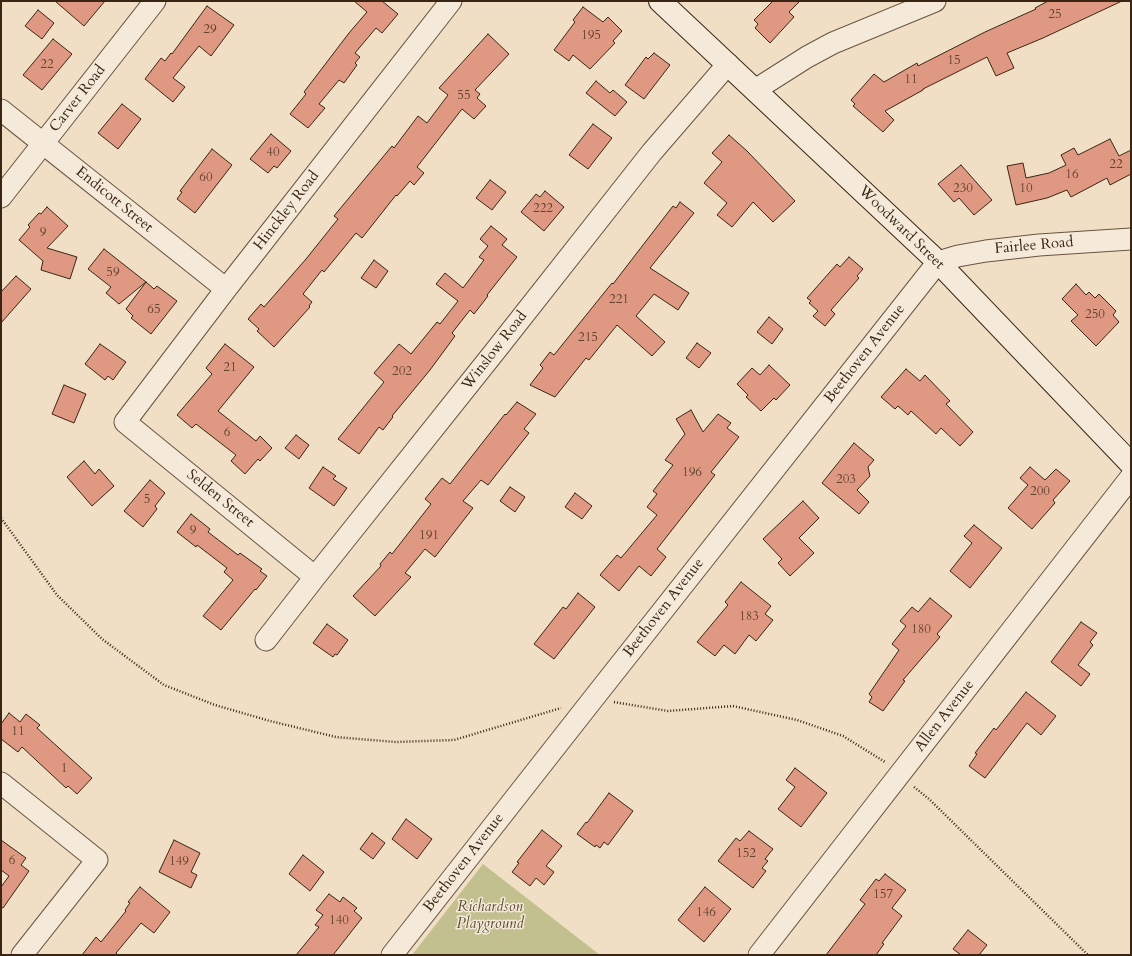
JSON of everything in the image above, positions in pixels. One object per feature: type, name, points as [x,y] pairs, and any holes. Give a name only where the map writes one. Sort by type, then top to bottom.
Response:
[{"type":"street","name":"Carver Road","points":[[1,196],[155,1]]},
{"type":"street","name":"Hinckley Road","points":[[125,422],[226,289],[451,1]]},
{"type":"street","name":"Woodward Street","points":[[660,1],[938,262],[1131,464]]},
{"type":"street","points":[[755,90],[807,57],[833,43],[935,1]]},
{"type":"street","name":"Winslow Road","points":[[266,640],[652,152],[728,64]]},
{"type":"street","name":"Endicott Street","points":[[1,110],[226,289]]},
{"type":"street","name":"Fairlee Road","points":[[938,262],[986,250],[1131,239]]},
{"type":"street","name":"Beethoven Avenue","points":[[392,955],[938,262]]},
{"type":"street","name":"Selden Street","points":[[125,422],[315,577]]},
{"type":"street","name":"Allen Avenue","points":[[759,955],[1131,477]]},
{"type":"street","points":[[1,783],[97,860],[22,955]]},
{"type":"green space","name":"Richardson Playground","points":[[483,864],[600,955],[412,955]]},
{"type":"building","points":[[55,1],[105,1],[84,26]]},
{"type":"building","points":[[354,1],[382,1],[398,14],[382,33],[376,28],[355,53],[360,57],[355,63],[357,65],[344,83],[339,80],[319,104],[325,108],[308,128],[290,114],[306,94],[304,92],[367,12]]},
{"type":"building","points":[[773,1],[800,1],[789,12],[794,17],[770,43],[755,28],[758,24],[754,20]]},
{"type":"building","points":[[1048,1],[1122,1],[1007,53],[1014,68],[996,76],[987,57],[923,89],[885,111],[894,120],[883,132],[853,106],[855,104],[851,100],[874,74],[884,82],[917,63],[918,66],[985,32],[1036,9],[1035,8]]},
{"type":"building","points":[[207,6],[234,25],[211,56],[199,46],[173,78],[185,87],[173,102],[145,79],[161,58],[165,61],[171,53],[172,54]]},
{"type":"building","points":[[583,7],[603,22],[608,17],[622,31],[613,41],[615,43],[590,69],[573,55],[569,61],[554,50],[575,22],[573,20]]},
{"type":"building","points":[[38,10],[54,23],[42,39],[25,26]]},
{"type":"building","points":[[488,34],[509,54],[475,90],[480,94],[477,98],[486,106],[474,119],[462,109],[417,167],[424,173],[414,185],[410,181],[397,196],[396,195],[362,238],[356,233],[324,272],[322,270],[303,294],[312,302],[309,306],[310,307],[274,347],[257,331],[259,329],[248,319],[261,304],[264,307],[306,259],[338,219],[334,216],[392,146],[394,148],[418,116],[427,123],[448,95],[439,88]]},
{"type":"building","points":[[53,39],[72,54],[42,90],[23,75]]},
{"type":"building","points":[[654,53],[670,65],[644,99],[625,85],[646,57],[648,59]]},
{"type":"building","points":[[596,81],[610,93],[613,90],[627,102],[615,116],[586,93]]},
{"type":"building","points":[[122,104],[141,119],[118,149],[98,133]]},
{"type":"building","points":[[593,124],[612,138],[588,169],[569,155]]},
{"type":"building","points":[[271,134],[291,151],[277,168],[274,166],[268,173],[250,159]]},
{"type":"building","points":[[729,135],[747,151],[795,201],[773,222],[753,202],[732,227],[717,215],[727,203],[704,183],[722,162],[712,153]]},
{"type":"building","points":[[1110,139],[1119,156],[1131,150],[1131,174],[1110,185],[1107,178],[1071,197],[1067,190],[1047,198],[1016,205],[1007,166],[1023,163],[1026,178],[1049,173],[1066,165],[1061,155],[1074,148],[1078,155]]},
{"type":"building","points":[[212,149],[232,165],[195,213],[177,199],[182,192],[180,191]]},
{"type":"building","points":[[961,165],[992,200],[974,215],[959,198],[954,202],[938,184]]},
{"type":"building","points":[[490,180],[506,192],[492,210],[476,198]]},
{"type":"building","points":[[545,191],[564,207],[544,231],[521,212],[536,194],[540,197]]},
{"type":"building","points":[[680,202],[694,213],[650,268],[689,293],[678,310],[654,294],[636,316],[665,342],[652,356],[617,325],[589,360],[586,358],[555,397],[530,385],[543,368],[540,365],[550,352],[554,355],[612,283],[613,284],[673,206],[676,208]]},
{"type":"building","points":[[47,207],[68,226],[47,248],[77,257],[70,279],[41,270],[43,261],[19,240],[30,227],[28,225]]},
{"type":"building","points":[[491,226],[507,239],[502,245],[517,257],[474,314],[470,310],[452,333],[455,336],[430,370],[392,416],[393,417],[383,430],[379,427],[359,454],[338,439],[384,382],[374,373],[399,344],[411,354],[437,322],[440,324],[458,301],[436,284],[445,273],[463,288],[484,260],[479,257],[488,246],[480,239]]},
{"type":"building","points":[[104,249],[146,282],[119,304],[106,293],[111,287],[88,269]]},
{"type":"building","points":[[849,257],[863,269],[857,276],[859,278],[831,310],[835,314],[825,326],[813,316],[818,311],[809,303],[811,301],[807,298],[837,264],[840,267]]},
{"type":"building","points":[[374,260],[388,271],[376,288],[361,278]]},
{"type":"building","points":[[16,276],[31,289],[1,323],[1,292]]},
{"type":"building","points":[[146,282],[154,289],[157,286],[177,301],[151,334],[131,318],[133,316],[126,309]]},
{"type":"building","points":[[1076,284],[1086,295],[1089,292],[1095,298],[1099,294],[1116,311],[1113,315],[1119,322],[1096,346],[1071,321],[1078,315],[1062,299]]},
{"type":"building","points":[[769,317],[783,329],[772,344],[757,332]]},
{"type":"building","points":[[697,343],[711,353],[699,368],[686,358]]},
{"type":"building","points":[[100,344],[126,362],[113,380],[108,376],[105,380],[85,364]]},
{"type":"building","points":[[225,344],[254,367],[218,411],[256,441],[260,436],[272,448],[260,461],[258,459],[245,474],[231,461],[236,455],[196,424],[192,428],[177,415],[212,374],[206,368]]},
{"type":"building","points":[[769,365],[790,385],[776,400],[774,398],[761,411],[746,397],[748,395],[737,384],[752,368],[760,375]]},
{"type":"building","points":[[906,369],[920,381],[925,375],[950,401],[946,404],[973,432],[960,446],[941,428],[936,434],[911,411],[908,415],[898,406],[895,409],[881,397]]},
{"type":"building","points":[[64,385],[86,394],[74,423],[52,414]]},
{"type":"building","points":[[517,402],[536,414],[524,429],[529,433],[488,485],[481,480],[463,501],[473,508],[435,557],[425,549],[405,573],[411,577],[375,616],[353,596],[381,566],[380,564],[390,552],[392,554],[431,504],[425,499],[442,478],[450,484],[505,414],[506,415]]},
{"type":"building","points":[[691,410],[703,432],[718,414],[731,423],[727,428],[739,437],[711,472],[715,475],[657,549],[666,557],[651,576],[639,566],[619,591],[600,575],[617,555],[621,558],[657,515],[647,507],[657,494],[653,491],[673,465],[665,460],[685,434],[676,419]]},
{"type":"building","points":[[296,435],[309,445],[299,459],[285,448]]},
{"type":"building","points":[[854,443],[874,460],[868,467],[870,476],[857,490],[869,502],[859,514],[822,483]]},
{"type":"building","points":[[84,461],[95,474],[99,469],[114,486],[92,506],[67,477]]},
{"type":"building","points":[[323,467],[336,476],[333,479],[347,488],[334,506],[309,488]]},
{"type":"building","points":[[1030,467],[1045,480],[1056,469],[1070,481],[1053,500],[1055,503],[1032,529],[1008,508],[1028,485],[1020,478]]},
{"type":"building","points":[[150,480],[165,493],[155,506],[157,509],[143,527],[124,511]]},
{"type":"building","points":[[510,487],[525,497],[515,512],[500,501]]},
{"type":"building","points":[[575,493],[592,506],[582,519],[565,507]]},
{"type":"building","points":[[803,501],[819,518],[799,538],[814,553],[790,576],[778,563],[782,559],[763,539]]},
{"type":"building","points":[[191,514],[210,529],[208,532],[238,555],[240,553],[262,569],[260,571],[267,576],[221,630],[203,616],[233,580],[224,572],[227,568],[177,532]]},
{"type":"building","points":[[974,525],[1002,548],[970,588],[950,571],[972,543],[964,536]]},
{"type":"building","points":[[741,582],[771,606],[765,614],[773,620],[756,641],[749,635],[735,654],[724,645],[715,656],[697,642],[728,605],[725,602]]},
{"type":"building","points":[[578,593],[595,607],[554,659],[534,644],[563,607],[566,609]]},
{"type":"building","points":[[930,598],[952,616],[937,634],[940,637],[903,680],[905,681],[883,711],[869,702],[872,697],[869,694],[899,650],[892,644],[906,626],[900,621],[912,607],[918,612]]},
{"type":"building","points":[[1081,622],[1097,633],[1090,642],[1093,645],[1078,665],[1090,674],[1081,686],[1051,662]]},
{"type":"building","points":[[327,624],[348,640],[337,655],[335,654],[333,657],[313,643]]},
{"type":"building","points":[[1026,692],[1056,716],[1041,735],[1027,723],[985,778],[969,766],[977,754],[975,753],[994,728],[996,730]]},
{"type":"building","points":[[9,713],[20,722],[26,714],[40,725],[37,728],[92,778],[77,794],[68,786],[66,788],[22,747],[18,752],[1,739],[1,724]]},
{"type":"building","points":[[795,768],[827,793],[801,827],[778,809],[795,787],[786,780]]},
{"type":"building","points":[[609,793],[633,811],[608,845],[604,842],[600,848],[596,845],[595,847],[577,834]]},
{"type":"building","points":[[406,819],[432,839],[417,859],[392,839]]},
{"type":"building","points":[[542,830],[562,846],[546,866],[554,872],[544,885],[536,878],[530,886],[512,872],[519,863],[517,862]]},
{"type":"building","points":[[749,831],[773,849],[765,859],[768,861],[762,868],[766,871],[753,888],[718,861],[736,838],[740,841]]},
{"type":"building","points":[[372,833],[385,843],[373,859],[360,849]]},
{"type":"building","points":[[1,840],[26,858],[21,865],[29,871],[3,908],[1,907],[1,887],[9,876],[1,870]]},
{"type":"building","points":[[174,840],[200,853],[191,872],[197,875],[191,888],[159,872]]},
{"type":"building","points":[[303,855],[324,872],[310,891],[289,874]]},
{"type":"building","points":[[885,874],[906,890],[892,908],[902,916],[882,943],[884,944],[876,955],[826,955],[865,904],[860,900],[876,879],[879,881]]},
{"type":"building","points":[[140,887],[170,912],[154,933],[141,923],[116,953],[118,955],[82,955],[96,937],[101,942],[126,911],[125,910],[130,903],[128,902]]},
{"type":"building","points":[[705,887],[731,909],[704,942],[678,920]]},
{"type":"building","points":[[329,894],[340,902],[343,897],[357,908],[354,911],[362,918],[333,955],[296,955],[319,927],[315,925],[323,915],[316,910]]},
{"type":"building","points":[[968,930],[987,945],[979,955],[961,955],[953,949]]}]
